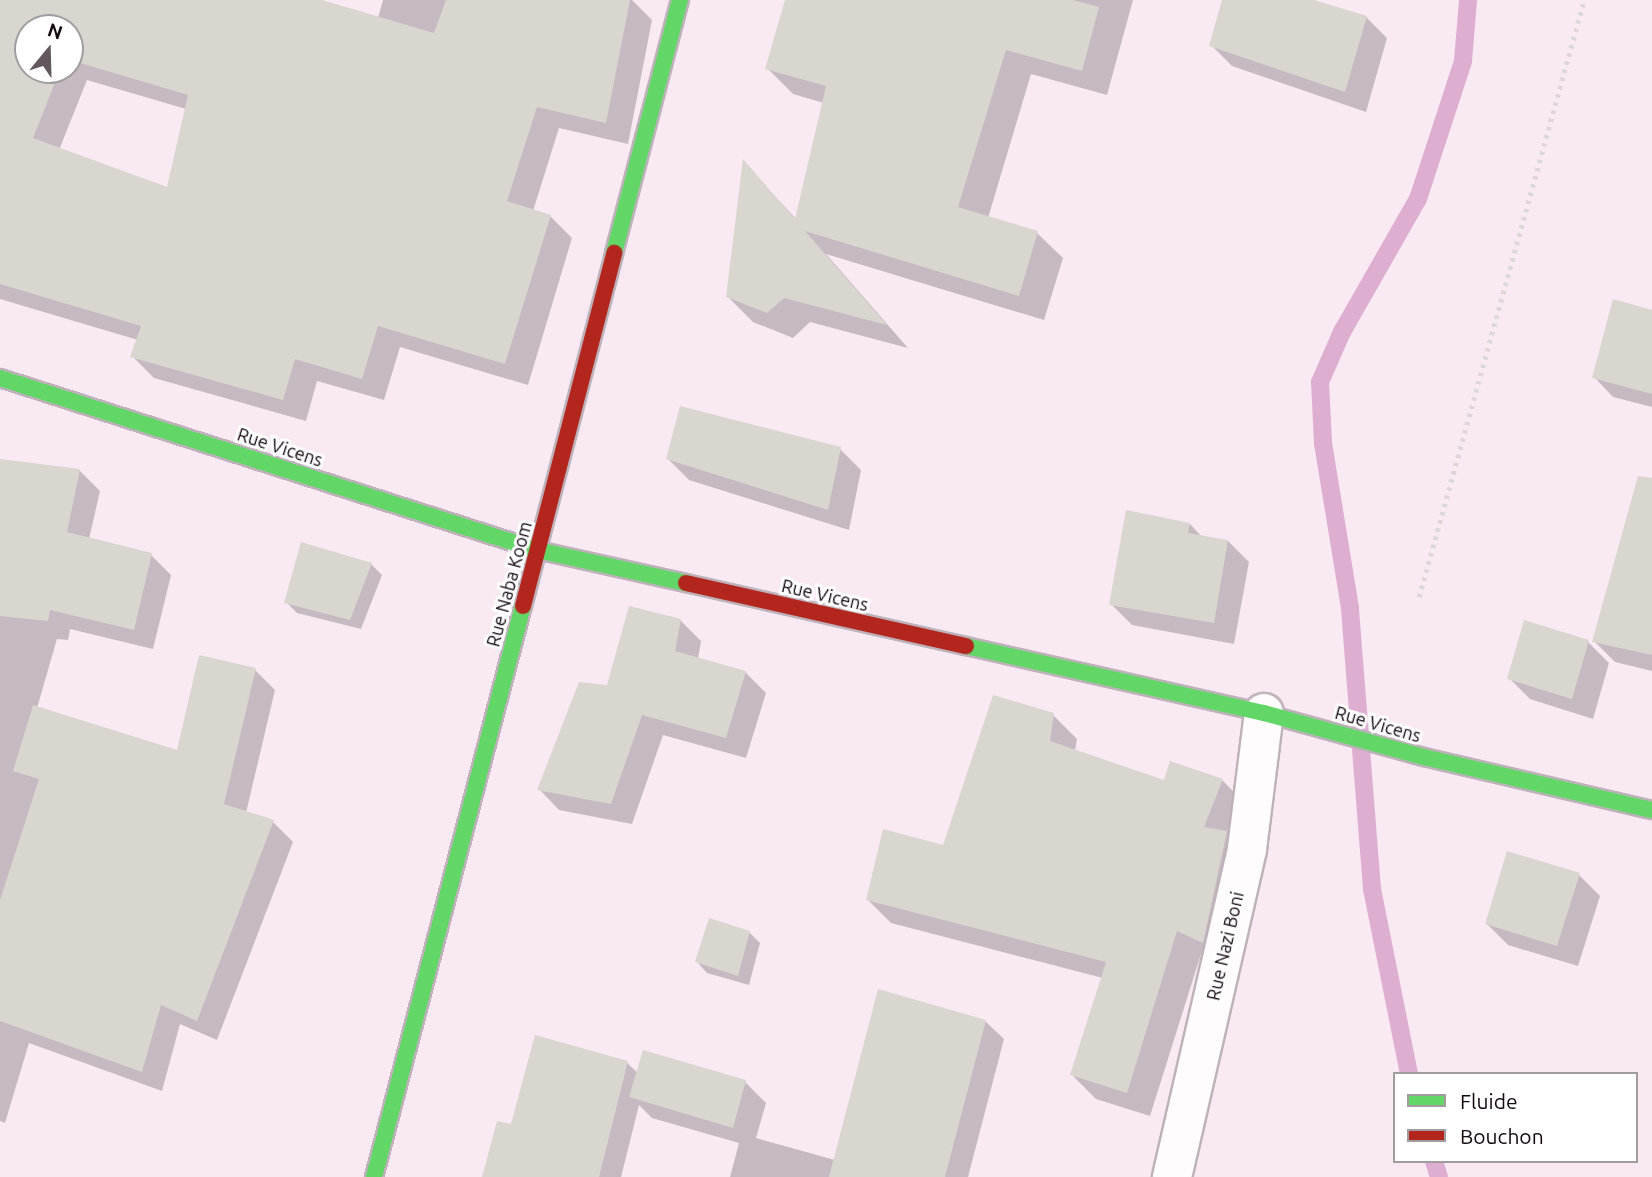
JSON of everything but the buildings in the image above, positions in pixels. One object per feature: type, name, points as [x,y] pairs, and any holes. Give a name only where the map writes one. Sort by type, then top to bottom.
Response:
[{"type":"street","name":"Rue Naba Koom","points":[[374,1177],[680,0]]},
{"type":"street","name":"Rue Vicens","points":[[0,378],[537,550],[1264,713],[1424,757],[1652,810]]},
{"type":"street","name":"Rue Nazi Boni","points":[[1172,1177],[1247,849],[1264,713]]},
{"type":"path","points":[[1419,597],[1584,0]]},
{"type":"waterway","points":[[1409,1072],[1372,889],[1350,608],[1323,443],[1320,382],[1342,332],[1418,199],[1463,61],[1468,0]]},
{"type":"waterway","points":[[1435,1163],[1439,1177]]},
{"type":"traffic: fast","points":[[614,253],[680,0]]},
{"type":"traffic: fast","points":[[0,378],[537,550],[686,583]]},
{"type":"traffic: fast","points":[[374,1177],[523,606]]},
{"type":"traffic: fast","points":[[966,646],[1264,713],[1424,757],[1652,810]]},
{"type":"traffic: jam","points":[[523,606],[614,253]]},
{"type":"traffic: jam","points":[[686,583],[966,646]]}]
